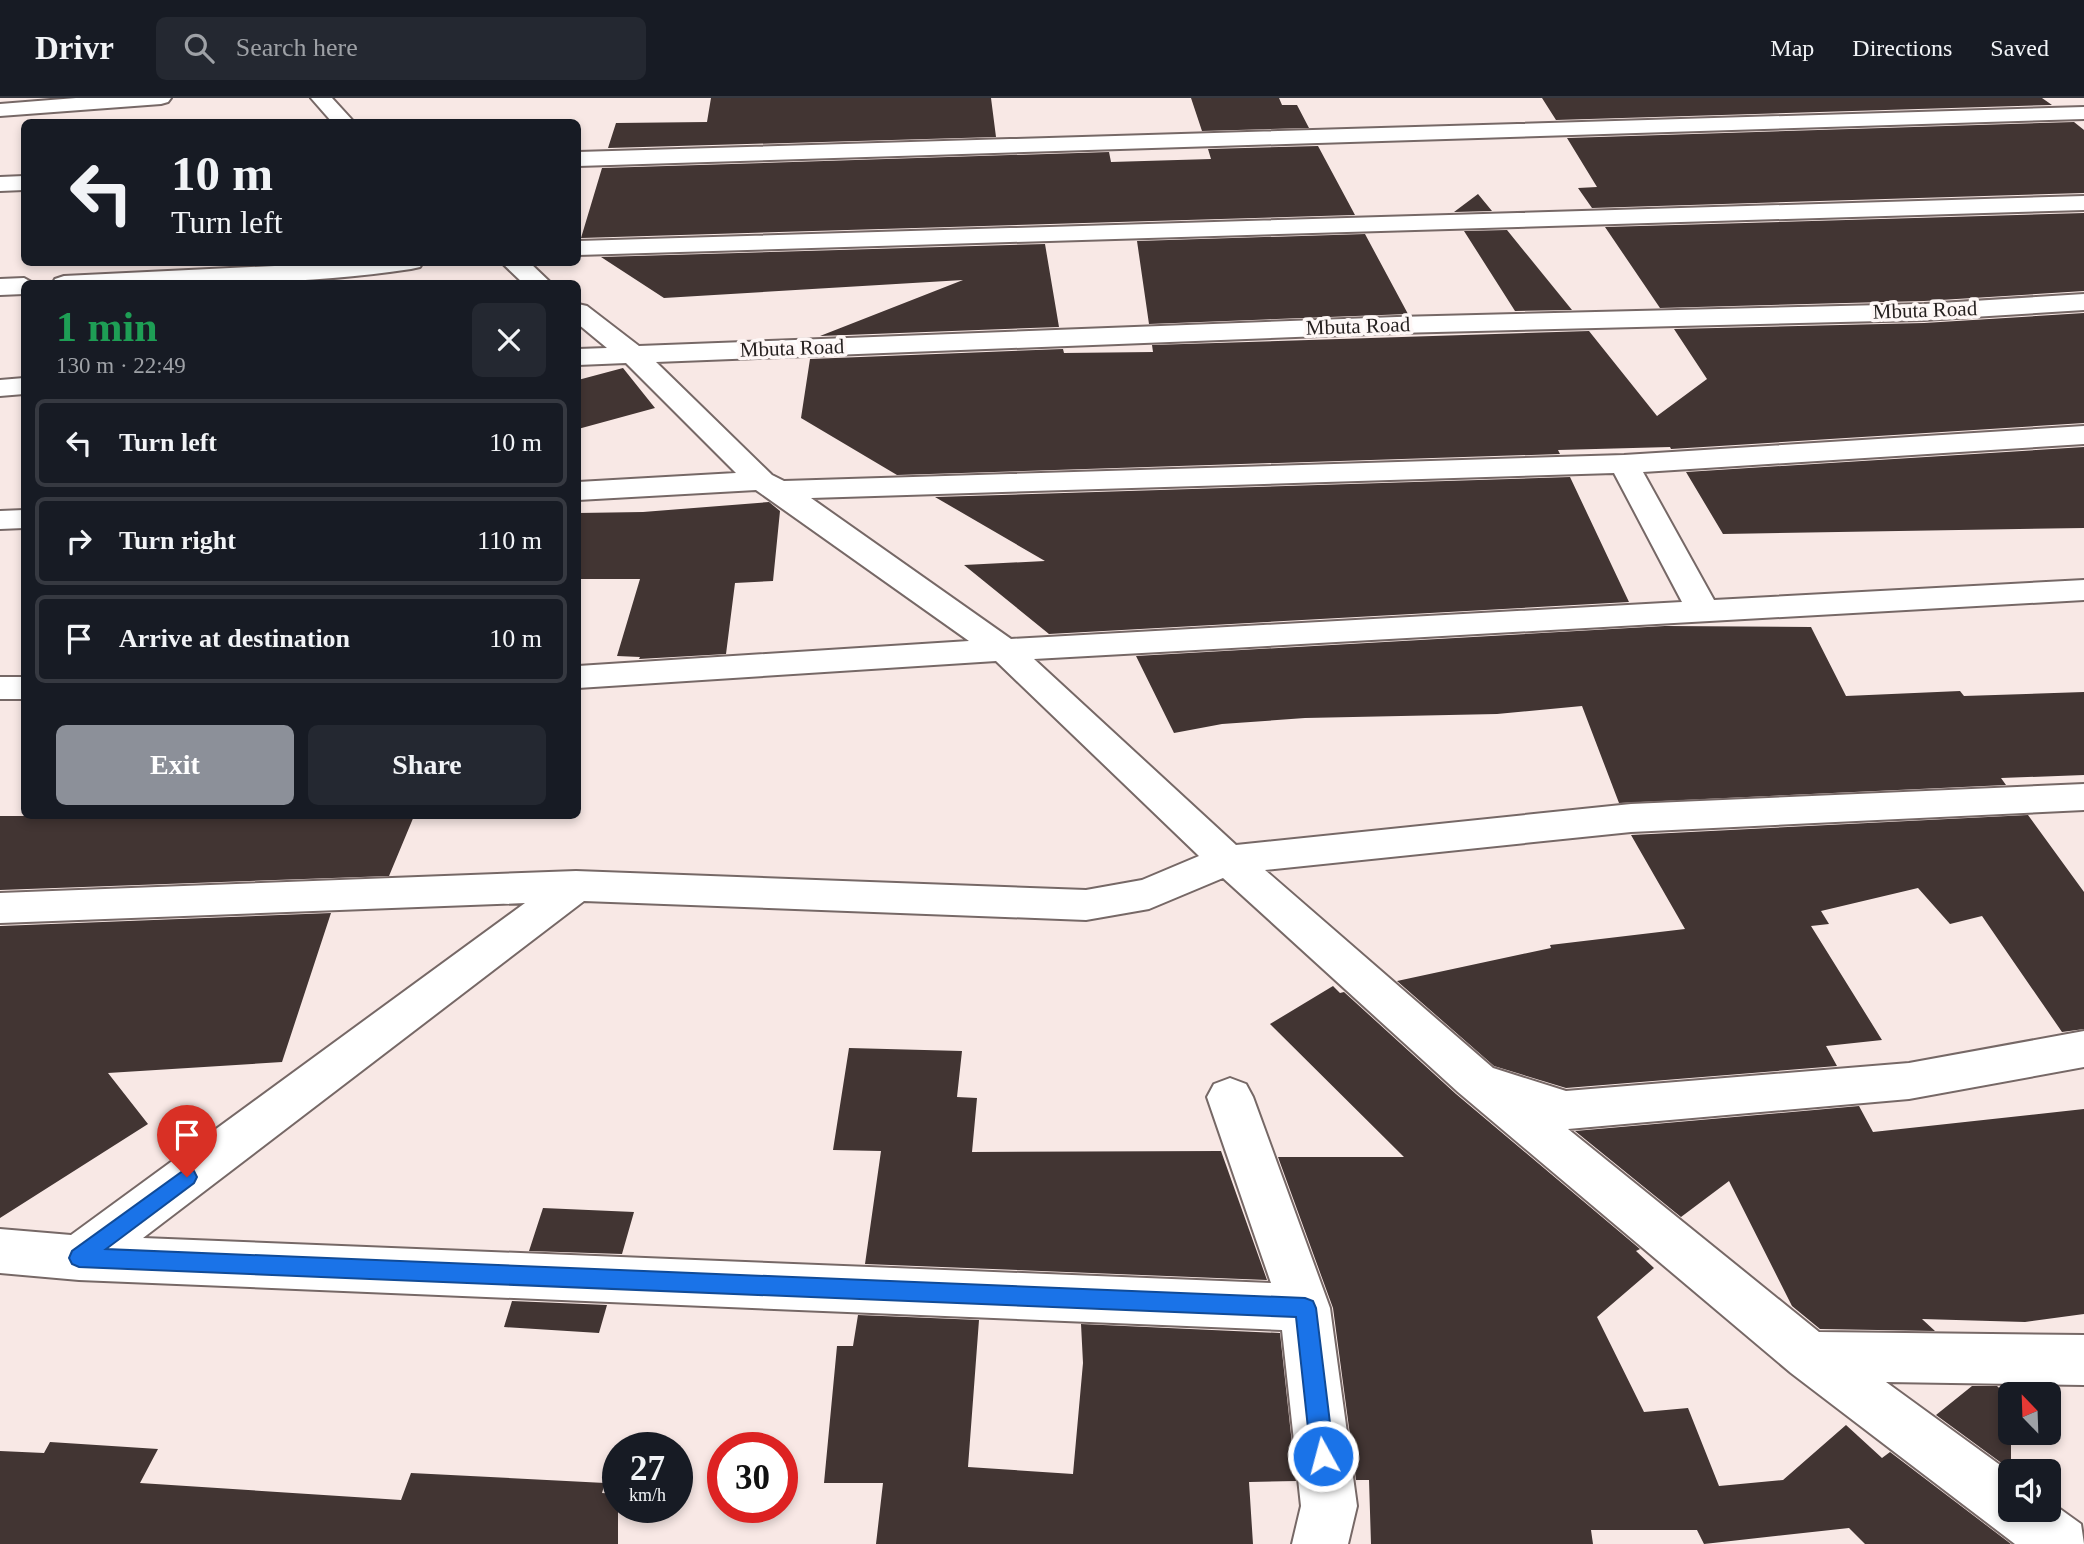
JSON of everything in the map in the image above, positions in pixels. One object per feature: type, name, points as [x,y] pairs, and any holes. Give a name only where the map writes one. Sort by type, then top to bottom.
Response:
[{"type":"street","points":[[0,110],[161,98]]},
{"type":"street","points":[[321,98],[341,119]]},
{"type":"street","points":[[2067,98],[2084,113]]},
{"type":"street","points":[[581,159],[2084,113]]},
{"type":"street","points":[[0,184],[21,183]]},
{"type":"street","points":[[581,248],[2084,203]]},
{"type":"street","points":[[148,280],[357,270],[384,266]]},
{"type":"street","points":[[518,266],[535,280]]},
{"type":"street","points":[[0,287],[21,286]]},
{"type":"street","name":"Mbuta Road","points":[[581,358],[1397,325],[1924,312],[2084,302]]},
{"type":"street","points":[[581,314],[633,355],[770,485],[1004,650],[1228,860],[1474,1079],[1809,1356],[1998,1497]]},
{"type":"street","points":[[0,388],[21,386]]},
{"type":"street","points":[[581,491],[1624,464],[2084,435]]},
{"type":"street","points":[[1624,464],[1703,610]]},
{"type":"street","points":[[0,520],[21,519]]},
{"type":"street","points":[[581,677],[1004,650],[2084,590]]},
{"type":"street","points":[[0,688],[21,688]]},
{"type":"street","points":[[0,908],[576,886],[1086,905],[1149,894],[1228,860],[1632,818],[2084,797]]},
{"type":"street","points":[[79,1258],[576,886]]},
{"type":"street","points":[[1474,1079],[1566,1110],[1909,1081],[2084,1049]]},
{"type":"street","points":[[1230,1097],[1305,1308],[1329,1506],[1320,1544]]},
{"type":"street","points":[[0,1251],[79,1258],[1305,1308]]},
{"type":"street","points":[[1809,1356],[2084,1360]]},
{"type":"street","points":[[2032,1522],[2061,1544]]},
{"type":"building","points":[[711,98],[991,98],[996,137],[608,148],[616,123],[707,122]]},
{"type":"building","points":[[1191,98],[1279,98],[1282,105],[1297,105],[1309,128],[1202,131]]},
{"type":"building","points":[[1542,98],[2042,98],[2052,105],[1556,120]]},
{"type":"building","points":[[2074,122],[2084,130],[2084,193],[1592,208],[1578,188],[1597,187],[1567,138]]},
{"type":"building","points":[[1318,146],[1355,215],[581,238],[602,168],[1109,152],[1111,162],[1211,159],[1208,149]]},
{"type":"building","points":[[1478,194],[1492,211],[1454,212]]},
{"type":"building","points":[[2084,213],[2084,291],[1924,301],[1660,308],[1605,227]]},
{"type":"building","points":[[1507,230],[1572,310],[1515,311],[1464,231]]},
{"type":"building","points":[[1365,234],[1408,314],[1149,324],[1137,241]]},
{"type":"building","points":[[1045,244],[1059,327],[820,336],[963,280],[664,298],[601,257]]},
{"type":"building","points":[[2084,313],[2084,423],[1671,449],[1558,450],[1560,454],[897,475],[801,418],[810,359],[1063,349],[1064,353],[1153,352],[1152,345],[1589,331],[1657,416],[1707,379],[1674,329],[1924,323]]},
{"type":"building","points":[[623,368],[655,408],[581,428],[581,379]]},
{"type":"building","points":[[2084,447],[2084,528],[1723,534],[1686,472]]},
{"type":"building","points":[[1570,477],[1629,602],[1049,634],[964,565],[1045,561],[935,497]]},
{"type":"building","points":[[769,502],[780,511],[773,581],[735,583],[726,654],[639,659],[640,657],[617,656],[640,579],[581,579],[581,513],[643,512]]},
{"type":"building","points":[[1665,626],[1811,627],[1846,696],[1960,691],[1964,696],[2084,692],[2084,775],[2001,778],[2006,785],[1619,803],[1582,706],[1497,714],[1305,718],[1222,724],[1174,733],[1136,656]]},
{"type":"building","points":[[2028,815],[2084,892],[2084,1029],[2062,1032],[1982,916],[1950,924],[1918,888],[1821,911],[1829,924],[1811,926],[1882,1040],[1826,1046],[1837,1066],[1566,1088],[1494,1066],[1397,981],[1551,948],[1550,945],[1685,929],[1631,835]]},
{"type":"building","points":[[0,816],[21,816],[21,819],[413,819],[389,876],[0,890]]},
{"type":"building","points":[[331,913],[282,1062],[108,1073],[148,1124],[0,1218],[0,926]]},
{"type":"building","points":[[1333,986],[1340,993],[1344,992],[1456,1094],[1640,1249],[1636,1251],[1654,1268],[1597,1317],[1644,1412],[1688,1408],[1719,1486],[1783,1480],[1846,1425],[1882,1458],[1890,1452],[2011,1544],[1865,1544],[1849,1528],[1704,1544],[1697,1530],[1591,1530],[1593,1544],[1371,1544],[1369,1480],[1356,1480],[1333,1308],[1278,1157],[1404,1157],[1270,1024]]},
{"type":"building","points":[[849,1048],[962,1051],[957,1097],[977,1098],[972,1152],[1221,1151],[1267,1280],[865,1264],[881,1151],[833,1150]]},
{"type":"building","points":[[1859,1106],[1873,1132],[2084,1109],[2084,1314],[2025,1322],[1922,1319],[1935,1331],[1820,1329],[1792,1306],[1729,1181],[1681,1217],[1575,1131]]},
{"type":"building","points":[[543,1208],[634,1212],[622,1254],[529,1251]]},
{"type":"building","points":[[512,1301],[607,1305],[599,1333],[504,1327]]},
{"type":"building","points":[[858,1315],[979,1320],[968,1467],[1073,1474],[1083,1363],[1081,1324],[1280,1333],[1296,1481],[1249,1482],[1253,1544],[876,1544],[883,1483],[824,1483],[837,1346],[853,1346]]},
{"type":"building","points":[[1972,1386],[1997,1386],[1998,1446],[2011,1446],[2011,1459],[1998,1460],[1936,1415]]},
{"type":"building","points":[[50,1442],[158,1449],[140,1483],[401,1500],[411,1473],[602,1483],[602,1523],[618,1523],[618,1544],[0,1544],[0,1451],[44,1453]]},
{"type":"route","points":[[187,1177],[79,1258],[1305,1308],[1323,1456]]}]
